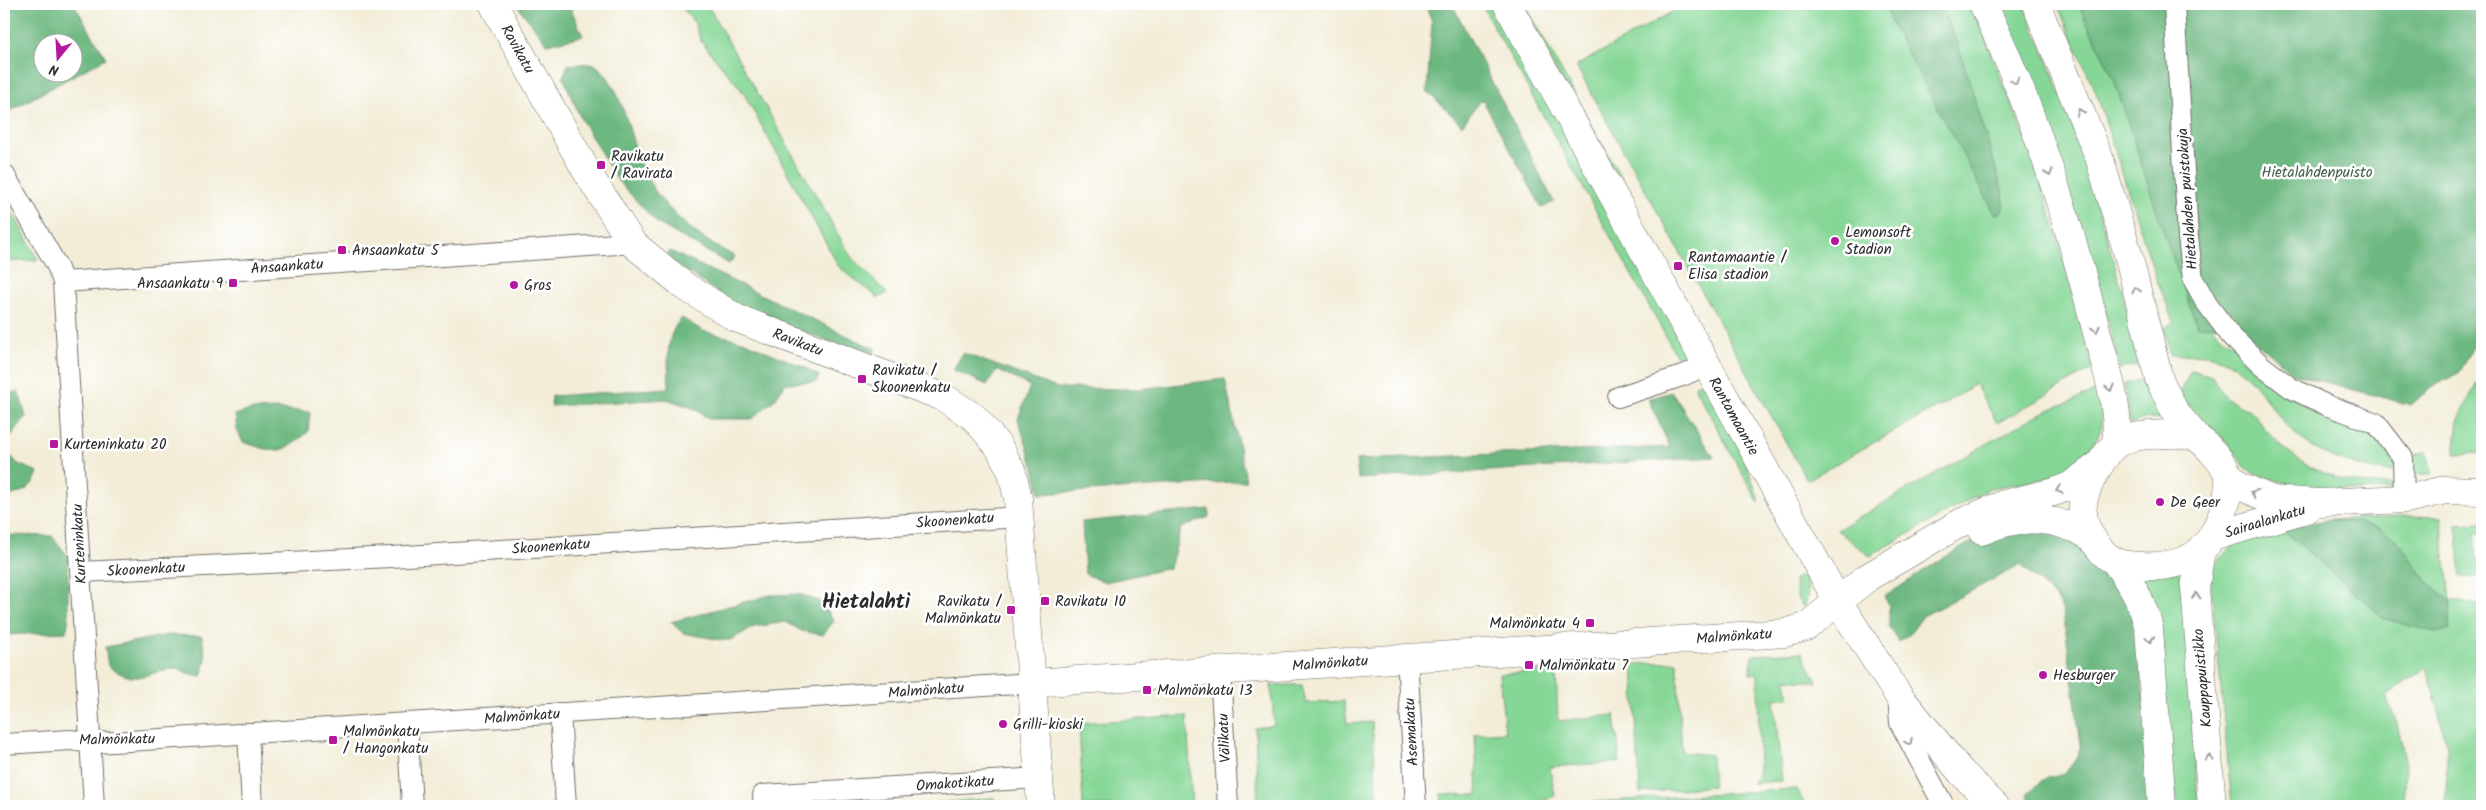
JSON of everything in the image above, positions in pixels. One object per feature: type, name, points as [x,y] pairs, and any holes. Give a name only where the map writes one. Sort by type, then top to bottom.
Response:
[{"type":"main road","name":"Ravikatu","points":[[493,4],[587,172],[632,243],[686,287],[736,318],[943,397],[975,418],[999,447],[1012,472],[1020,516],[1041,806]]},
{"type":"main road","name":"Rantamaantie","points":[[1507,4],[1837,600],[1898,695],[1961,772],[1994,806]]},
{"type":"main road","points":[[1983,4],[1998,36],[2056,191],[2088,295],[2103,356],[2111,442],[2085,491],[2082,504],[2083,518],[2088,535],[2102,552],[2117,564],[2133,586],[2144,608],[2149,629],[2162,806]]},
{"type":"main road","points":[[2036,4],[2099,157],[2128,254],[2152,354],[2166,396],[2175,412],[2196,438],[2212,452],[2228,475],[2223,514],[2206,544],[2181,561],[2160,567],[2117,564]]},
{"type":"main road","points":[[2111,442],[2167,434],[2196,438]]},
{"type":"main road","name":"Malmönkatu","points":[[1032,683],[1785,633],[1806,626],[1868,577],[1962,522],[2004,504],[2054,492],[2070,486],[2111,442]]},
{"type":"main road","name":"Sairaalankatu","points":[[2228,475],[2238,485],[2272,500],[2319,504],[2405,499],[2444,490],[2482,491]]},
{"type":"main road","name":"Sairaalankatu","points":[[2405,499],[2448,506],[2482,498]]},
{"type":"main road","name":"Sairaalankatu","points":[[2206,544],[2319,504]]},
{"type":"main road","name":"Malmönkatu","points":[[1837,600],[1876,590],[1970,536],[2007,521],[2046,520],[2071,526],[2088,535]]},
{"type":"main road","name":"Kauppapuistikko","points":[[2206,544],[2195,588],[2212,806]]},
{"type":"street","name":"Hietalahden puistokuja","points":[[2174,4],[2188,237],[2193,280],[2207,304],[2231,336],[2262,366],[2291,388],[2326,405],[2376,422],[2391,439],[2403,458],[2405,499]]},
{"type":"street","name":"Kurteninkatu","points":[[4,174],[57,266],[62,282],[94,806]]},
{"type":"street","name":"Ansaankatu","points":[[62,282],[632,243]]},
{"type":"street","points":[[1618,396],[1682,376],[1706,365]]},
{"type":"street","name":"Skoonenkatu","points":[[81,572],[391,557],[1020,516]]},
{"type":"street","name":"Asemakatu","points":[[1407,658],[1416,806]]},
{"type":"street","name":"Välikatu","points":[[1220,671],[1228,806]]},
{"type":"street","name":"Malmönkatu","points":[[4,744],[71,740],[89,743],[1032,683]]},
{"type":"street","points":[[1898,695],[1900,723],[1944,806]]},
{"type":"street","points":[[560,713],[566,806]]},
{"type":"street","points":[[407,723],[412,806]]},
{"type":"street","points":[[248,733],[252,806]]},
{"type":"street","name":"Omakotikatu","points":[[764,806],[763,795],[1039,778]]},
{"type":"green space","points":[[4,4],[74,4],[106,58],[82,71],[82,32],[32,32],[32,82],[62,82],[4,114]]},
{"type":"green space","points":[[516,4],[569,4],[583,36],[547,44]]},
{"type":"green space","points":[[679,4],[707,4],[851,257],[887,293],[878,298],[839,267],[743,92],[701,41],[694,22]]},
{"type":"green space","points":[[1425,4],[1452,4],[1554,202],[1542,208],[1482,99],[1462,125],[1427,91],[1432,21]]},
{"type":"green space","points":[[1481,4],[1489,4],[1501,27],[1531,66],[1687,355],[1680,362]]},
{"type":"green space","points":[[1519,4],[1524,4],[1633,199],[1615,180]]},
{"type":"green space","name":"Lemonsoft Stadion","points":[[1686,4],[1887,4],[1889,19],[1996,214],[2004,202],[2001,186],[1957,41],[1939,4],[1971,4],[2028,144],[2053,220],[2093,369],[1997,423],[1975,384],[1959,395],[1807,480],[1576,66]]},
{"type":"green space","points":[[1887,4],[1939,4],[1957,41],[2001,186],[2004,202],[2002,212],[1995,214],[1889,19]]},
{"type":"green space","points":[[1996,4],[2023,4],[2060,91],[2090,181],[2142,364],[2119,369],[2108,322],[2081,230]]},
{"type":"green space","points":[[2057,4],[2078,4],[2114,79],[2163,230],[2197,325],[2210,325],[2224,338],[2379,433],[2395,464],[2392,472],[2349,463],[2322,452],[2309,444],[2286,425],[2256,386],[2228,362],[2205,355],[2170,355],[2164,328],[2174,322],[2156,278],[2097,95]]},
{"type":"green space","name":"Hietalahdenpuisto","points":[[2078,4],[2482,4],[2482,329],[2460,372],[2429,389],[2411,405],[2294,374],[2236,325],[2197,326],[2163,230],[2114,79]]},
{"type":"green space","points":[[592,63],[602,70],[617,95],[642,168],[649,182],[669,208],[693,231],[735,256],[729,264],[657,223],[618,181],[581,119],[563,77],[568,65]]},
{"type":"green space","points":[[4,196],[38,260],[4,262]]},
{"type":"green space","points":[[670,251],[875,349],[873,358],[741,308],[665,257]]},
{"type":"green space","points":[[682,318],[703,331],[743,341],[806,368],[819,376],[816,382],[786,383],[775,399],[752,419],[709,419],[695,409],[667,399],[551,406],[552,396],[669,388],[668,351],[672,334]]},
{"type":"green space","points":[[963,353],[1057,388],[1139,389],[1225,379],[1246,481],[1040,494],[1034,468],[1018,419],[1030,386],[997,370],[987,385],[953,370]]},
{"type":"green space","points":[[2191,370],[2212,376],[2218,387],[2227,397],[2237,405],[2249,409],[2277,442],[2301,462],[2330,476],[2360,483],[2391,485],[2396,490],[2324,490],[2299,487],[2253,473],[2244,466],[2227,442],[2183,400],[2181,390]]},
{"type":"green space","points":[[2482,373],[2482,453],[2454,454],[2458,421]]},
{"type":"green space","points":[[2144,379],[2152,398],[2166,419],[2147,418],[2130,424],[2124,384]]},
{"type":"green space","points":[[1702,382],[1737,440],[1760,502],[1758,502],[1695,388],[1696,384]]},
{"type":"green space","points":[[19,392],[26,417],[4,445],[4,393]]},
{"type":"green space","points":[[1672,392],[1714,457],[1358,479],[1356,460],[1670,447],[1648,399]]},
{"type":"green space","points":[[2094,392],[2101,410],[2102,426],[2097,439],[2077,463],[2059,475],[1990,488],[1870,556],[1837,530],[2039,414]]},
{"type":"green space","points":[[276,409],[310,412],[308,432],[291,445],[278,450],[271,450],[243,442],[237,430],[235,415],[251,410]]},
{"type":"green space","points":[[4,448],[18,464],[38,472],[33,483],[25,490],[4,496]]},
{"type":"green space","points":[[2427,451],[2432,474],[2416,474],[2413,472],[2411,460],[2415,455]]},
{"type":"green space","points":[[1209,509],[1209,517],[1181,528],[1170,568],[1105,582],[1085,574],[1082,522]]},
{"type":"green space","points":[[2406,516],[2441,517],[2450,600],[2428,582],[2395,538],[2356,522],[2330,520]]},
{"type":"green space","points":[[2330,520],[2356,522],[2376,527],[2395,538],[2428,582],[2450,600],[2449,630],[2434,632],[2385,619],[2280,527]]},
{"type":"green space","points":[[2482,523],[2482,533],[2474,534],[2477,558],[2482,560],[2482,577],[2461,577],[2456,524]]},
{"type":"green space","points":[[2280,527],[2385,619],[2449,630],[2450,600],[2470,604],[2482,603],[2482,806],[2446,806],[2447,747],[2427,667],[2386,696],[2397,724],[2406,764],[2404,806],[2232,806],[2210,571],[2232,546],[2258,532]]},
{"type":"green space","points":[[2008,528],[2073,537],[2088,559],[2113,582],[2133,610],[2157,806],[2036,806],[2027,795],[2046,778],[2056,777],[2066,771],[2075,759],[2081,745],[2063,611],[2057,599],[2021,565],[1923,616],[1910,634],[1899,642],[1889,627],[1889,605],[1884,597],[1960,548],[1992,533]]},
{"type":"green space","points":[[4,535],[52,536],[68,556],[68,623],[66,632],[4,635]]},
{"type":"green space","points":[[2180,572],[2188,645],[2198,806],[2176,806],[2155,614],[2139,576]]},
{"type":"green space","points":[[1803,574],[1808,590],[1803,607],[1798,600],[1794,580]]},
{"type":"green space","points":[[799,594],[822,602],[834,621],[823,635],[802,631],[786,622],[754,627],[730,640],[721,640],[683,633],[671,622],[770,595]]},
{"type":"green space","points":[[168,635],[202,636],[206,659],[202,676],[171,669],[146,676],[133,677],[126,676],[108,666],[105,647]]},
{"type":"green space","points":[[1802,652],[1817,682],[1786,679],[1789,698],[1774,699],[1782,781],[1751,783],[1759,775],[1758,675],[1750,674],[1753,655]]},
{"type":"green space","points":[[1677,662],[1682,752],[1711,755],[1713,786],[1640,793],[1633,664]]},
{"type":"green space","points":[[1556,670],[1558,721],[1615,715],[1620,762],[1550,767],[1555,796],[1545,800],[1545,806],[1442,806],[1441,794],[1478,795],[1475,734],[1505,732],[1499,674]]},
{"type":"green space","points":[[1271,685],[1302,685],[1306,703],[1344,701],[1347,724],[1372,722],[1378,806],[1258,806],[1255,728],[1274,725]]},
{"type":"green space","points":[[1187,716],[1192,806],[1083,806],[1079,723]]},
{"type":"green space","points":[[1796,789],[1806,806],[1549,806],[1549,805]]},
{"type":"green space","points":[[994,798],[995,806],[906,806]]},
{"type":"place","name":"Ravikatu / Ravirata","points":[[601,165]]},
{"type":"place","name":"Lemonsoft Stadion","points":[[1835,241]]},
{"type":"place","name":"Ansaankatu 5","points":[[342,250]]},
{"type":"place","name":"Rantamaantie / Elisa stadion","points":[[1678,266]]},
{"type":"place","name":"Ansaankatu 9","points":[[233,283]]},
{"type":"place","name":"Gros","points":[[514,285]]},
{"type":"place","name":"Ravikatu / Skoonenkatu","points":[[862,379]]},
{"type":"place","name":"Kurteninkatu 20","points":[[54,444]]},
{"type":"place","name":"De Geer","points":[[2160,502]]},
{"type":"place","name":"Ravikatu 10","points":[[1045,601]]},
{"type":"place","name":"Ravikatu / Malmönkatu","points":[[1011,610]]},
{"type":"place","name":"Malmönkatu 4","points":[[1590,623]]},
{"type":"place","name":"Malmönkatu 7","points":[[1529,665]]},
{"type":"place","name":"Hesburger","points":[[2043,675]]},
{"type":"place","name":"Malmönkatu 13","points":[[1147,690]]},
{"type":"place","name":"Grilli-kioski","points":[[1003,724]]},
{"type":"place","name":"Malmönkatu / Hangonkatu","points":[[333,740]]},
{"type":"district","name":"Hietalahti","points":[[866,601]]}]
